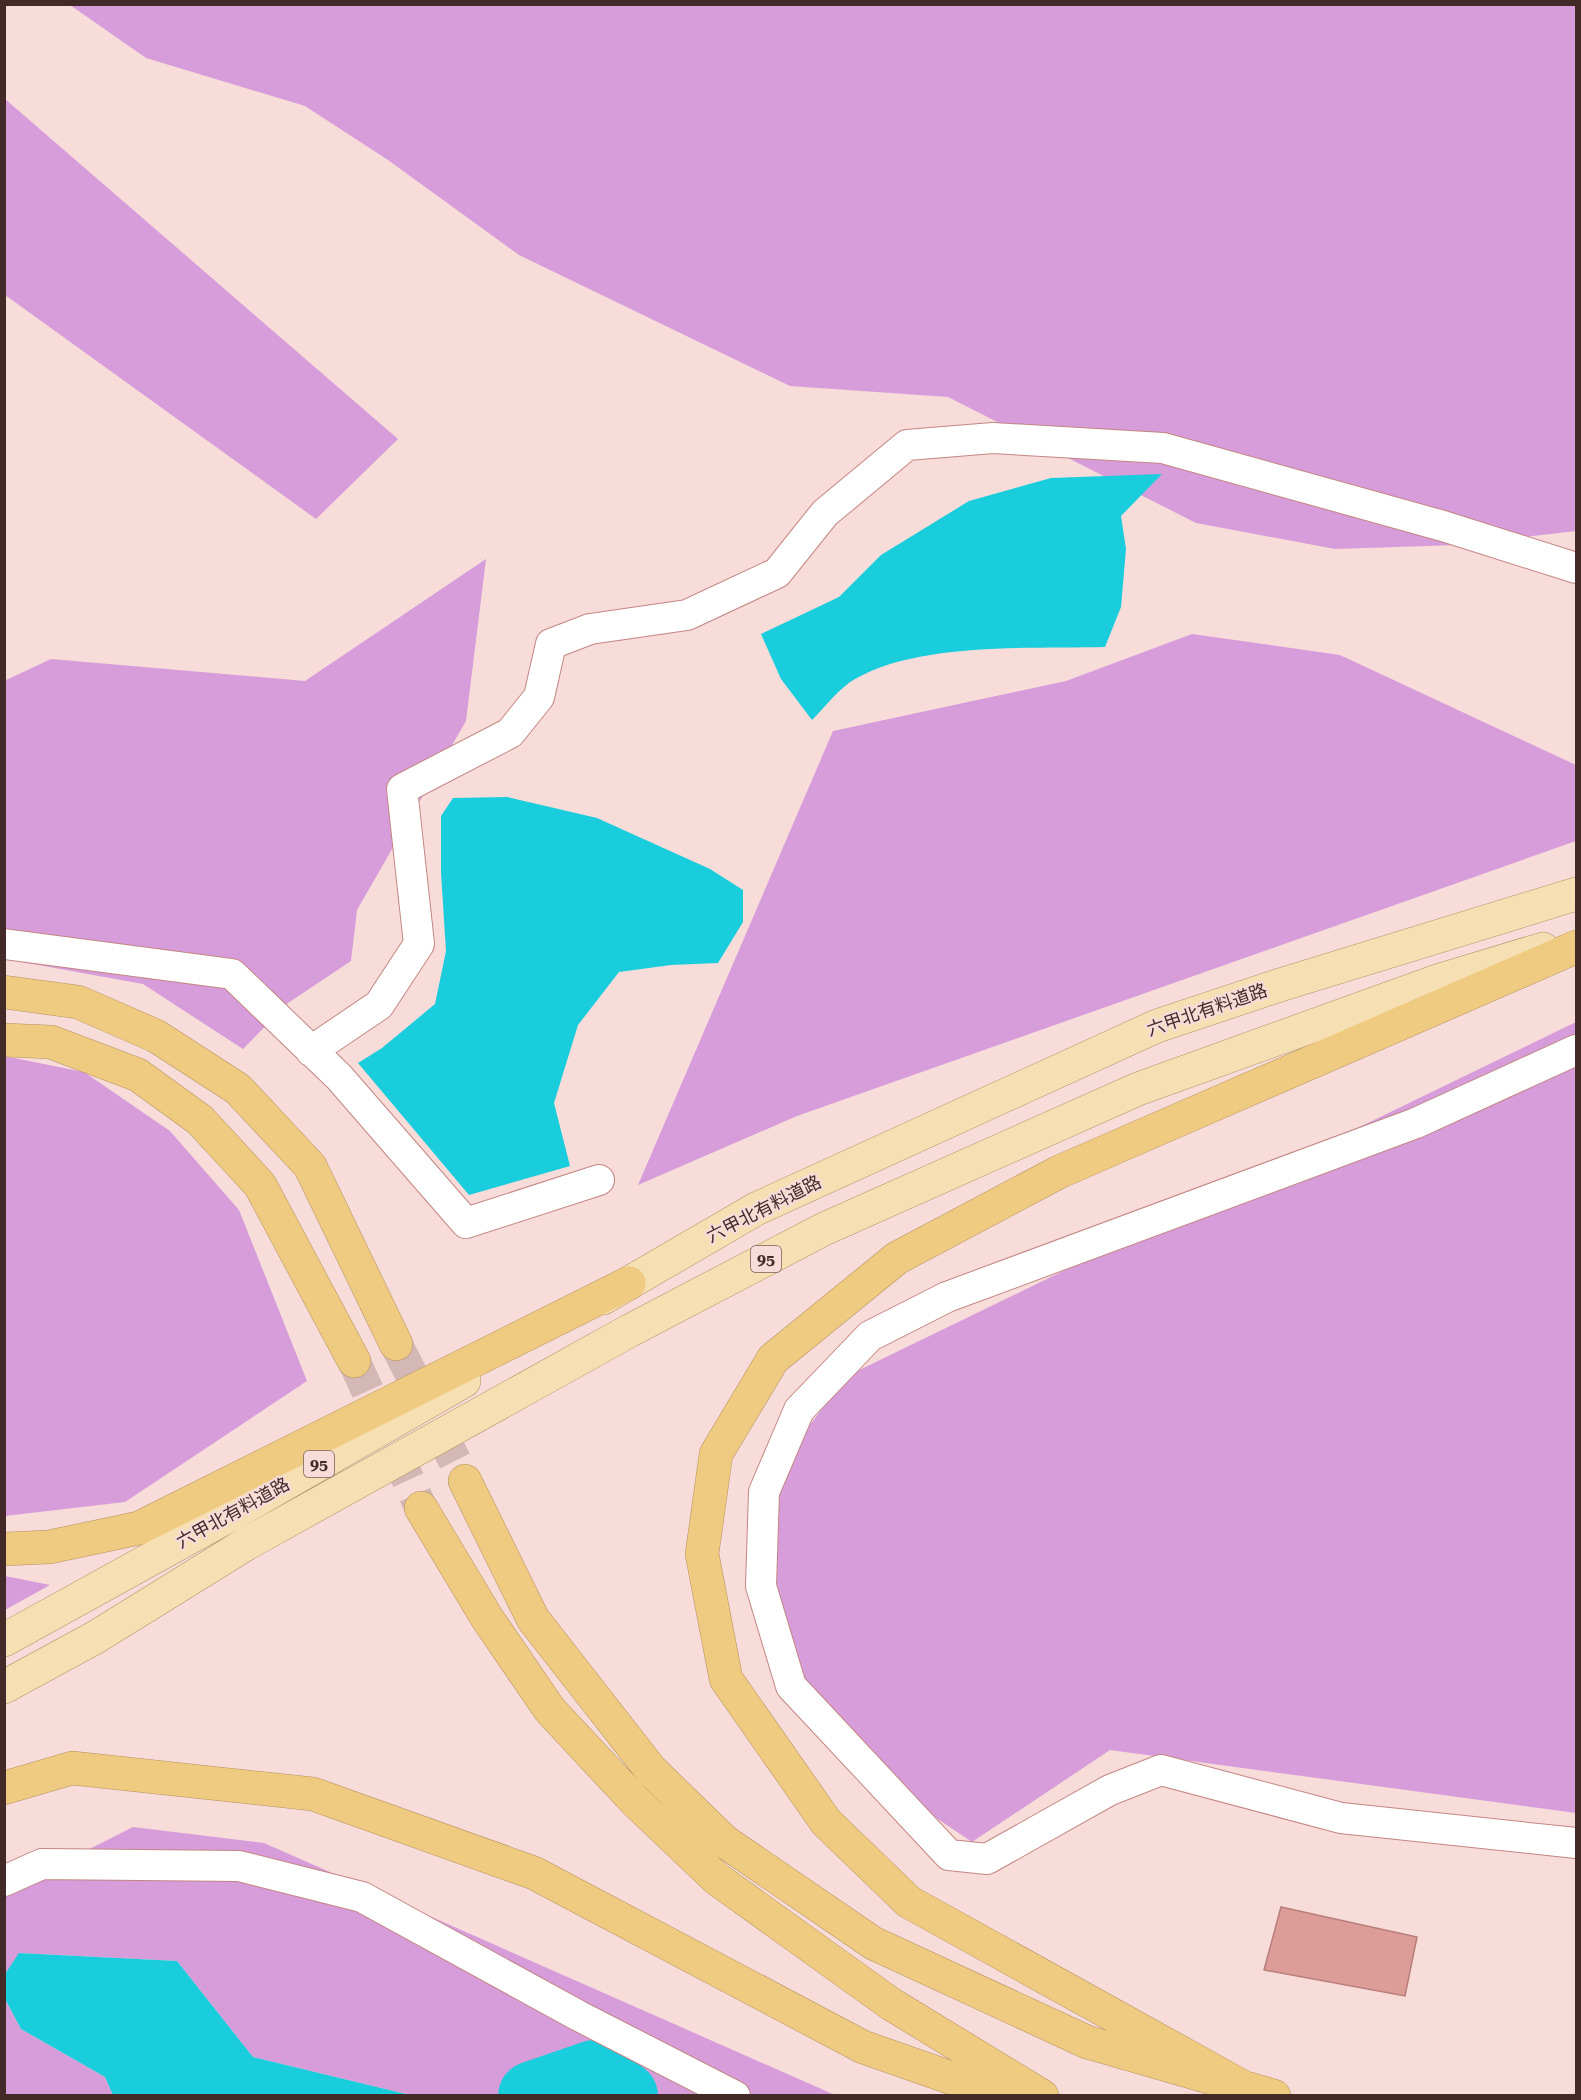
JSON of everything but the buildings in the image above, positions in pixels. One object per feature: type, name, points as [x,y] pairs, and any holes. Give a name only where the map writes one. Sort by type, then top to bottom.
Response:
[{"type":"highway","points":[[1243,2087],[909,1902],[826,1822],[726,1679],[702,1554],[716,1454],[773,1359],[897,1258],[1059,1173],[1576,947]]},
{"type":"highway","points":[[4,992],[78,1002],[156,1036],[238,1089],[310,1166],[396,1344]]},
{"type":"highway","points":[[4,1040],[51,1042],[138,1075],[200,1120],[260,1185],[354,1361]]},
{"type":"highway","points":[[4,1548],[50,1547],[139,1528],[629,1282]]},
{"type":"highway","points":[[465,1481],[533,1619],[651,1770],[724,1841],[873,1943],[1087,2042],[1274,2096]]},
{"type":"highway","points":[[421,1508],[487,1618],[550,1710],[635,1801],[717,1879],[891,2004],[1042,2096]]},
{"type":"highway","points":[[4,1788],[72,1768],[313,1794],[534,1873],[863,2047],[1003,2096]]},
{"type":"main road","name":"六甲北有料道路","points":[[4,1640],[232,1514],[756,1209],[1157,1026],[1291,981],[1576,894]]},
{"type":"main road","name":"六甲北有料道路","points":[[4,1687],[96,1637],[246,1544],[629,1331],[824,1229],[1138,1089],[1440,980],[1576,939]]},
{"type":"street","points":[[311,1051],[379,1005],[419,944],[402,789],[510,733],[539,697],[551,644],[590,629],[687,615],[777,573],[825,513],[907,445],[993,438],[1163,448],[1443,526],[1576,568]]},
{"type":"street","points":[[4,944],[232,974],[339,1077],[466,1223],[599,1180]]},
{"type":"street","points":[[1576,1050],[1416,1123],[947,1297],[870,1336],[799,1410],[764,1492],[761,1586],[791,1686],[949,1855],[987,1859],[1110,1790],[1161,1770],[1341,1818],[1576,1843]]},
{"type":"street","points":[[4,1881],[42,1864],[239,1866],[362,1897],[579,2016],[735,2096]]},
{"type":"shaded area","points":[[70,5],[1576,5],[1576,531],[1457,545],[1335,549],[1196,523],[948,397],[790,386],[519,255],[388,160],[305,106],[146,58]]},
{"type":"shaded area","points":[[5,99],[398,439],[316,519],[5,295]]},
{"type":"shaded area","points":[[486,559],[466,721],[357,910],[351,961],[288,1003],[243,1049],[143,984],[5,959],[4,681],[51,659],[305,681]]},
{"type":"shaded area","points":[[1192,634],[1340,655],[1576,765],[1576,841],[797,1116],[638,1185],[833,731],[1066,681]]},
{"type":"shaded area","points":[[1576,1022],[1576,1813],[1110,1750],[972,1842],[829,1746],[777,1643],[770,1475],[849,1375]]},
{"type":"shaded area","points":[[4,1056],[84,1072],[170,1131],[239,1210],[307,1381],[125,1502],[5,1516]]},
{"type":"shaded area","points":[[5,1576],[50,1585],[5,1610]]},
{"type":"shaded area","points":[[133,1827],[264,1843],[835,2095],[410,2095],[253,2057],[177,1961],[20,1953],[5,1974],[5,1892]]},
{"type":"shaded area","points":[[4,1997],[21,2029],[105,2077],[113,2095],[5,2095]]},
{"type":"water","points":[[1162,474],[1121,516],[1126,549],[1121,607],[1105,647],[977,650],[911,659],[881,667],[855,679],[838,692],[812,720],[781,679],[761,634],[839,597],[881,555],[969,501],[1051,478]]},
{"type":"water","points":[[507,797],[597,818],[710,869],[743,890],[743,922],[718,963],[671,965],[619,972],[578,1025],[554,1103],[570,1166],[469,1195],[358,1063],[382,1048],[435,1004],[446,951],[441,873],[441,816],[453,798]]},
{"type":"water","points":[[19,1953],[177,1961],[253,2057],[410,2095],[113,2095],[105,2077],[21,2029],[4,1997],[5,1974]]},
{"type":"waterway","points":[[533,2096],[594,2075],[623,2096]]},
{"type":"tunnel","points":[[396,1344],[465,1481]]},
{"type":"tunnel","points":[[354,1361],[421,1508]]}]
